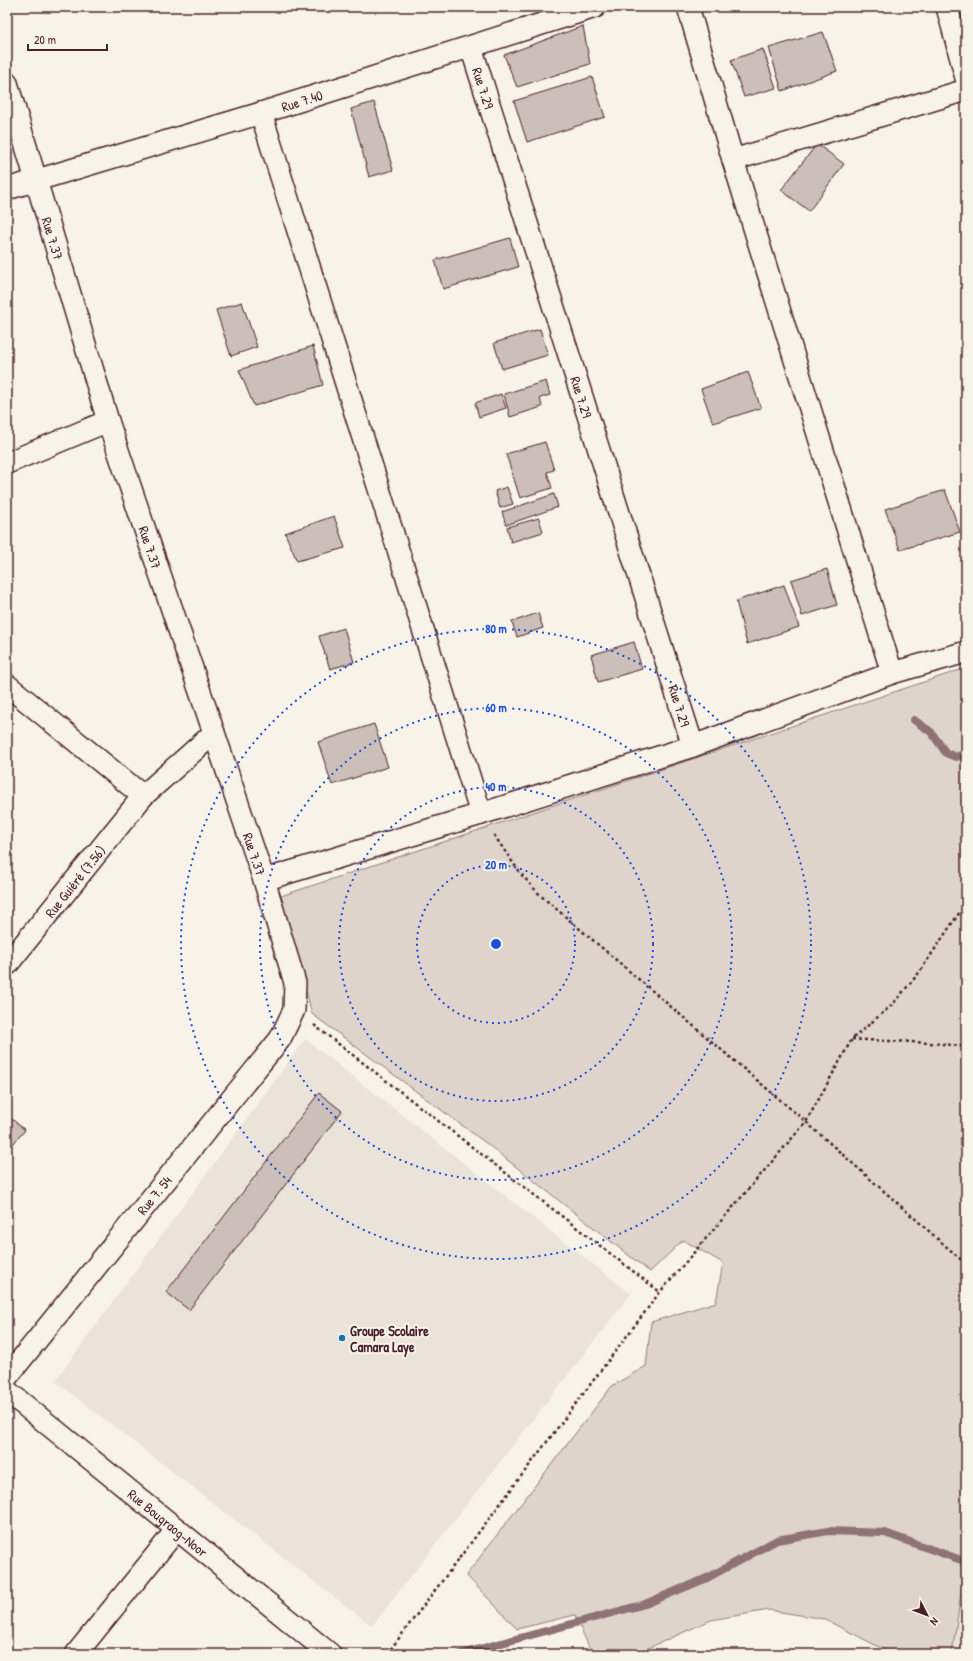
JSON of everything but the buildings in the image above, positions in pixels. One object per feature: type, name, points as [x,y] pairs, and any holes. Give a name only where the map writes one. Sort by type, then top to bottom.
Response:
[{"type":"street","name":"Rue 7.40","points":[[7,189],[261,113],[595,7]]},
{"type":"street","points":[[688,7],[733,160],[892,672]]},
{"type":"street","points":[[946,7],[966,78]]},
{"type":"street","name":"Rue 7.29","points":[[470,47],[693,746]]},
{"type":"street","name":"Rue 7.37","points":[[7,83],[108,421],[264,880],[295,983],[294,1010]]},
{"type":"street","points":[[733,160],[966,90]]},
{"type":"street","points":[[261,113],[481,814]]},
{"type":"street","points":[[7,463],[108,421]]},
{"type":"street","points":[[264,880],[481,814],[693,746],[892,672],[966,652]]},
{"type":"street","points":[[7,685],[143,796]]},
{"type":"street","name":"Rue Guiéré (7.56)","points":[[7,965],[143,796],[214,733]]},
{"type":"street","name":"Rue 7. 54","points":[[7,1377],[280,1039],[294,1010]]},
{"type":"street","name":"Rue Bougraog-Noor","points":[[7,1391],[330,1654]]},
{"type":"street","points":[[76,1654],[176,1529]]},
{"type":"path","points":[[481,814],[520,873],[540,895],[806,1122],[966,1264]]},
{"type":"path","points":[[387,1654],[660,1292],[806,1122],[852,1039],[892,1005],[918,974],[966,903]]},
{"type":"path","points":[[294,1010],[660,1292]]},
{"type":"path","points":[[852,1039],[900,1043],[937,1042],[966,1047]]},
{"type":"shaded area","points":[[966,668],[966,1559],[952,1654],[893,1654],[824,1619],[769,1610],[711,1620],[635,1654],[592,1654],[575,1615],[517,1629],[466,1575],[612,1386],[646,1366],[651,1322],[716,1302],[723,1263],[683,1240],[650,1272],[487,1144],[312,1014],[281,896]]},
{"type":"shaded area","name":"Groupe Scolaire Camara Laye","points":[[305,1039],[631,1294],[372,1626],[55,1381]]},
{"type":"shaded area","points":[[966,1559],[966,1654],[952,1654]]},
{"type":"waterway","points":[[914,720],[931,732],[946,753],[956,757],[966,753]]},
{"type":"waterway","points":[[461,1654],[645,1604],[707,1578],[777,1540],[828,1531],[885,1533],[964,1561],[966,1575]]},
{"type":"place","name":"Groupe Scolaire Camara Laye","points":[[342,1338]]}]
